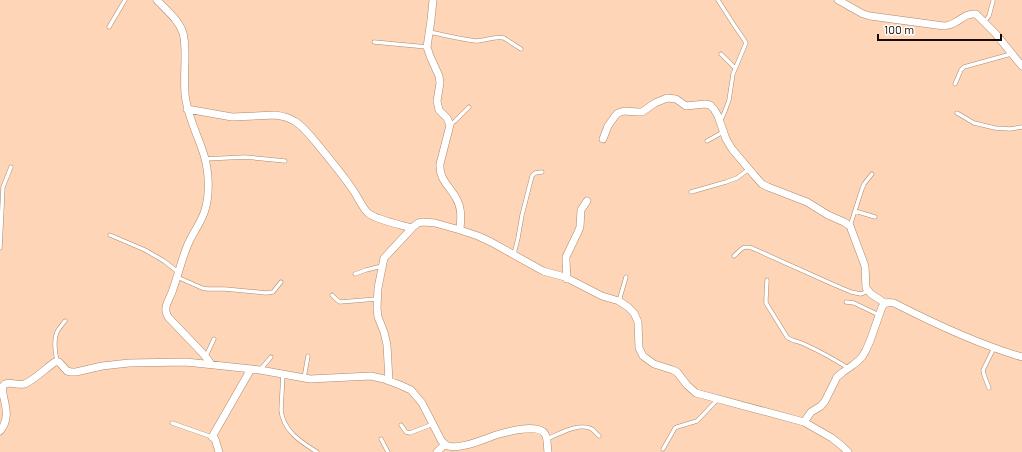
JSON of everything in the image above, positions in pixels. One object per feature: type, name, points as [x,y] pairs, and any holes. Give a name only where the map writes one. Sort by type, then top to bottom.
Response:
[{"type":"street","points":[[157,0],[176,21],[184,35],[185,92],[187,109],[205,159],[208,182],[208,196],[205,210],[188,244],[177,274],[174,289],[167,304],[166,312],[168,317],[206,356],[211,364]]},
{"type":"street","points":[[433,0],[427,48],[440,76],[437,100],[439,110],[447,118],[450,125],[440,168],[443,178],[456,197],[460,206],[460,230]]},
{"type":"street","points":[[838,0],[863,14],[870,16],[944,26],[955,23],[966,15],[976,14],[1022,66]]},
{"type":"street","points":[[603,139],[608,126],[615,116],[624,111],[642,112],[655,103],[667,98],[676,99],[686,106],[705,104],[710,105],[714,109],[726,139],[732,149],[759,181],[765,186],[807,202],[850,226],[865,266],[865,284],[868,291],[885,303],[894,303],[959,335],[1022,357]]},
{"type":"street","points":[[187,109],[232,117],[275,115],[297,122],[339,171],[368,213],[377,218],[412,228]]},
{"type":"street","points":[[568,279],[566,257],[580,227],[582,210],[586,201]]},
{"type":"street","points":[[389,380],[387,345],[378,317],[377,308],[378,288],[384,258],[418,223],[435,223],[460,230],[491,242],[543,271],[556,274],[602,296],[619,301],[628,307],[638,322],[639,348],[643,356],[654,364],[676,372],[696,393],[804,422],[832,438],[848,452]]},
{"type":"street","points":[[804,422],[811,412],[821,406],[825,401],[837,377],[858,361],[866,350],[885,303]]},
{"type":"street","points":[[0,431],[6,422],[6,414],[1,392],[2,383],[17,385],[24,384],[57,361],[67,371],[71,372],[102,366],[130,363],[186,362],[260,370],[310,379],[371,376],[389,380],[411,390],[422,403],[441,440],[449,446],[456,447],[466,445],[498,434],[526,428],[535,428],[541,430],[545,434],[548,452]]},
{"type":"street","points":[[218,452],[217,445],[212,437],[252,369]]},
{"type":"street","points":[[437,452],[445,444]]},
{"type":"lane","points":[[109,27],[125,0]]},
{"type":"lane","points":[[718,0],[745,40],[745,46],[733,74],[728,105],[720,122]]},
{"type":"lane","points":[[984,22],[989,16],[993,1]]},
{"type":"lane","points":[[429,32],[478,41],[504,38],[521,49]]},
{"type":"lane","points":[[374,42],[427,48]]},
{"type":"lane","points":[[955,84],[961,70],[964,67],[1012,53]]},
{"type":"lane","points":[[721,54],[735,68]]},
{"type":"lane","points":[[450,125],[469,107]]},
{"type":"lane","points":[[957,113],[974,123],[995,128],[1010,129],[1022,127]]},
{"type":"lane","points":[[707,141],[723,132]]},
{"type":"lane","points":[[205,159],[253,157],[285,161]]},
{"type":"lane","points":[[0,248],[3,187],[11,167]]},
{"type":"lane","points":[[691,192],[737,178],[749,169]]},
{"type":"lane","points":[[514,254],[532,176],[534,173],[542,172]]},
{"type":"lane","points":[[850,226],[864,184],[872,174]]},
{"type":"lane","points":[[855,211],[875,217]]},
{"type":"lane","points":[[110,235],[145,250],[164,261],[185,281],[207,289],[225,289],[266,293],[273,292],[281,282]]},
{"type":"lane","points":[[734,256],[746,246],[851,292],[861,294],[868,291]]},
{"type":"lane","points":[[355,274],[382,266]]},
{"type":"lane","points":[[619,301],[626,277]]},
{"type":"lane","points":[[767,280],[766,303],[789,339],[804,344],[848,368]]},
{"type":"lane","points":[[332,295],[340,302],[377,299]]},
{"type":"lane","points":[[846,302],[854,303],[879,315]]},
{"type":"lane","points":[[57,361],[55,340],[64,321]]},
{"type":"lane","points":[[206,356],[214,339]]},
{"type":"lane","points":[[989,388],[983,370],[994,348]]},
{"type":"lane","points":[[304,378],[308,356]]},
{"type":"lane","points":[[260,370],[271,357]]},
{"type":"lane","points":[[283,374],[281,410],[285,424],[294,436],[317,452]]},
{"type":"lane","points":[[663,449],[673,431],[677,427],[697,421],[718,399]]},
{"type":"lane","points":[[172,423],[212,437]]},
{"type":"lane","points":[[400,425],[406,432],[410,433],[433,424]]},
{"type":"lane","points":[[547,439],[579,427],[590,428],[599,436]]},
{"type":"lane","points":[[381,439],[388,452]]}]
